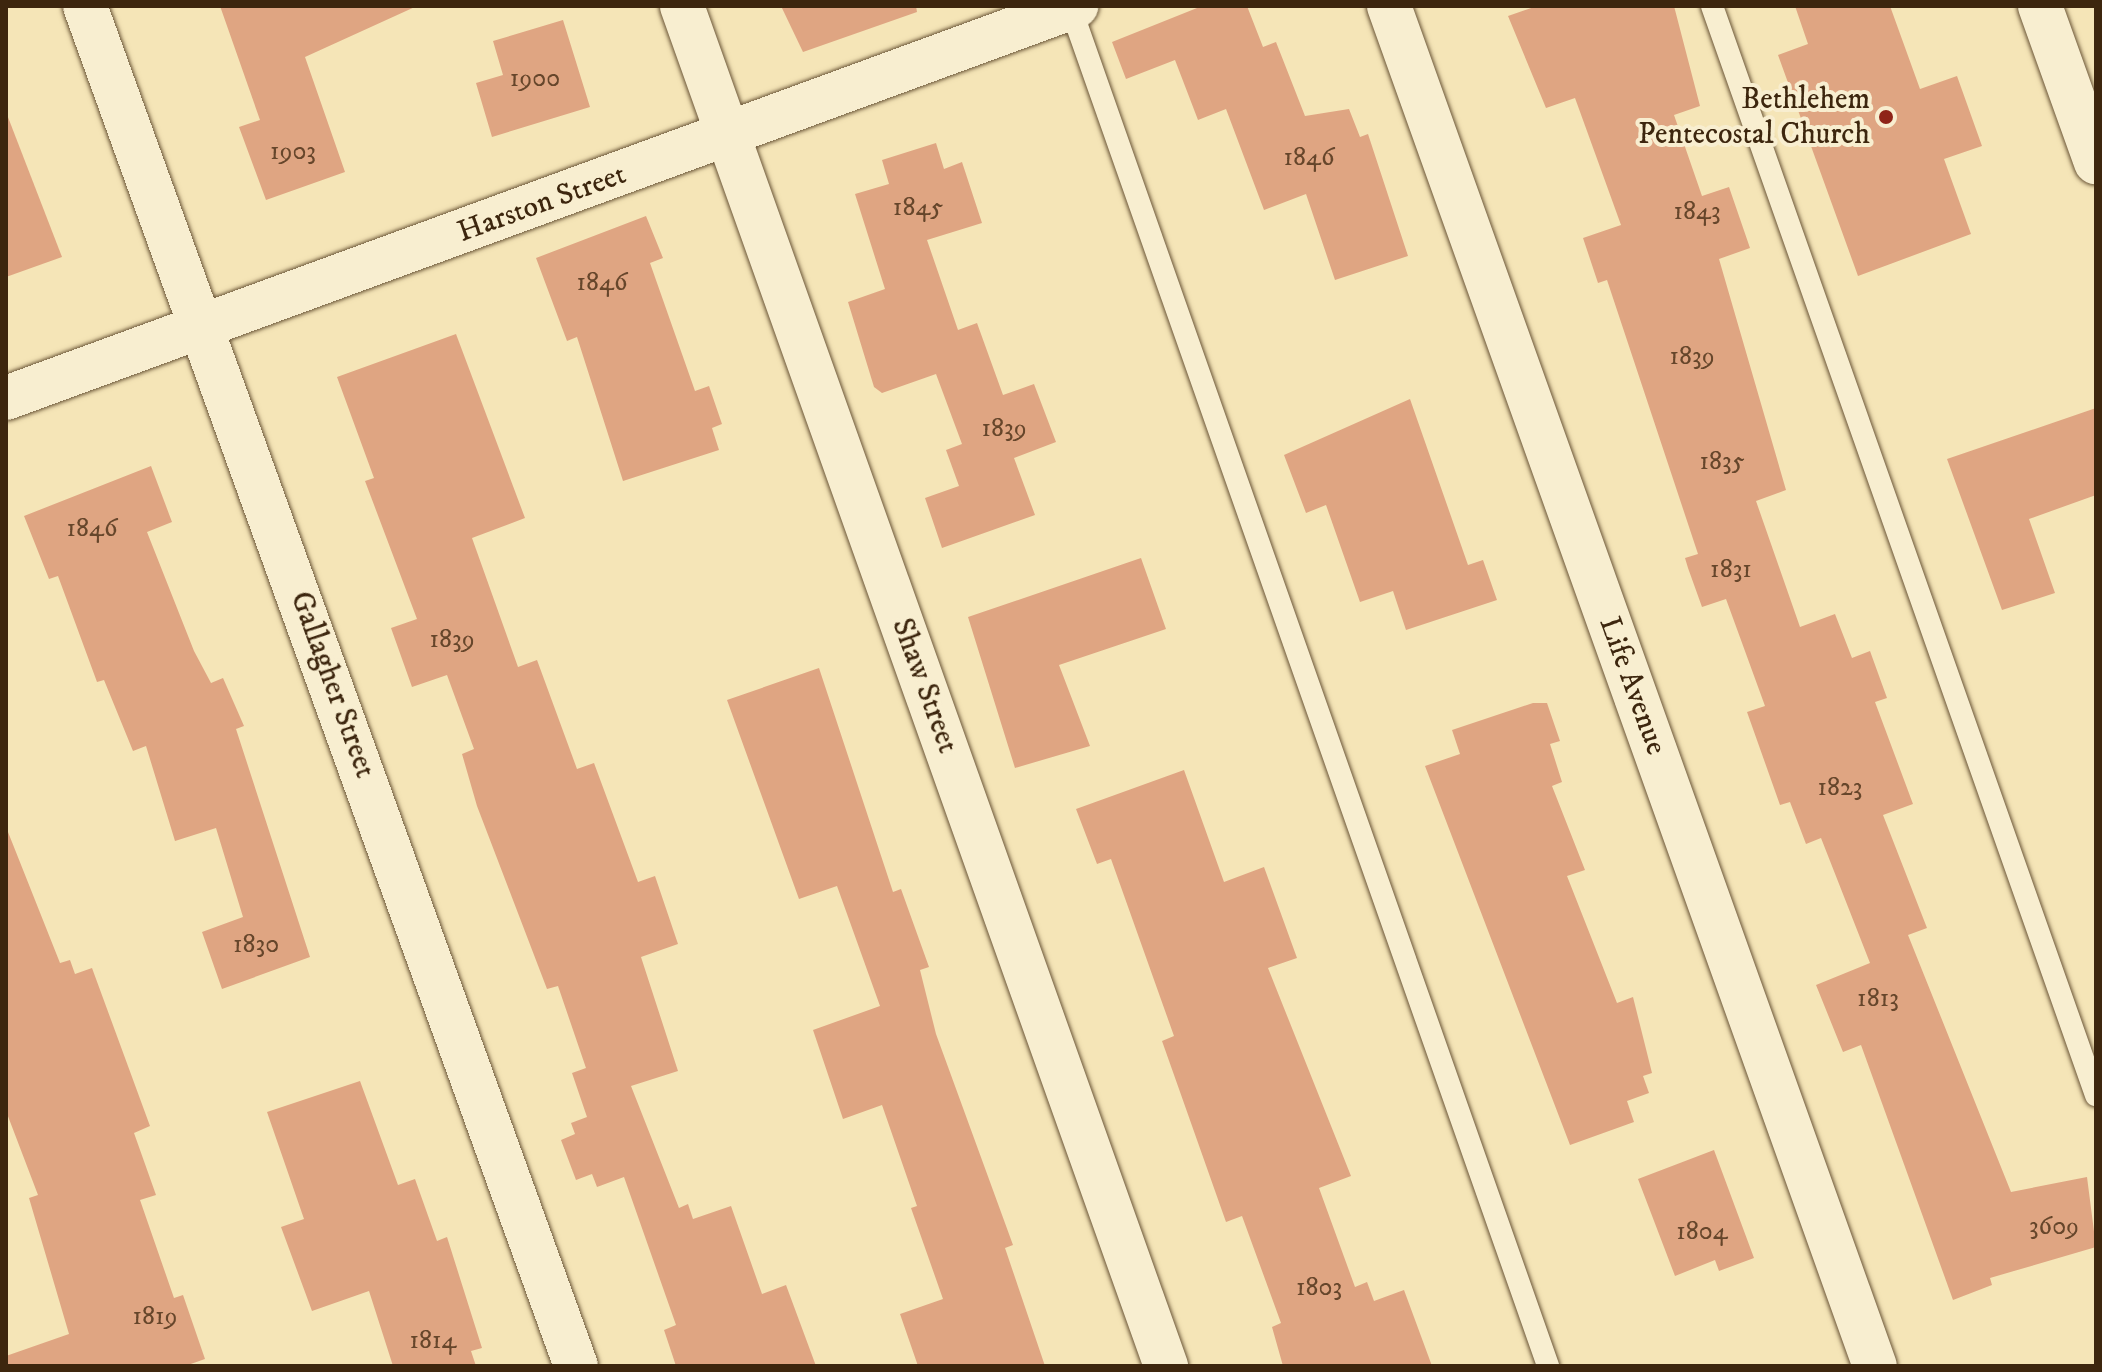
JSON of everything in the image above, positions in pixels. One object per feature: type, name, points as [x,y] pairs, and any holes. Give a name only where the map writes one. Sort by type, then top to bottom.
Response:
[{"type":"street","name":"Gallagher Street","points":[[85,6],[576,1366]]},
{"type":"street","name":"Shaw Street","points":[[682,6],[1166,1366]]},
{"type":"street","name":"Life Avenue","points":[[1389,6],[1875,1366]]},
{"type":"street","points":[[2040,6],[2096,162]]},
{"type":"street","name":"Harston Street","points":[[6,398],[1072,7]]},
{"type":"lane","points":[[1712,6],[2096,1095]]},
{"type":"lane","points":[[1072,7],[1548,1366]]},
{"type":"building","points":[[220,6],[417,6],[305,57],[345,172],[266,200],[239,127],[260,120]]},
{"type":"building","points":[[781,6],[916,6],[917,12],[803,52]]},
{"type":"building","points":[[1202,6],[1247,6],[1263,47],[1276,42],[1305,116],[1349,109],[1360,137],[1368,134],[1408,256],[1335,280],[1306,194],[1264,210],[1226,109],[1198,120],[1175,60],[1126,79],[1112,42]]},
{"type":"building","points":[[1537,6],[1674,6],[1700,106],[1674,115],[1702,196],[1729,187],[1750,248],[1719,259],[1786,490],[1756,501],[1800,627],[1835,614],[1852,658],[1870,651],[1887,698],[1875,702],[1913,804],[1883,815],[1927,928],[1908,935],[2011,1192],[2087,1177],[2096,1247],[1990,1278],[1992,1285],[1953,1300],[1861,1045],[1843,1052],[1816,985],[1870,963],[1821,838],[1806,844],[1790,802],[1780,805],[1747,712],[1765,706],[1726,599],[1702,607],[1688,568],[1685,558],[1698,554],[1607,280],[1598,283],[1583,238],[1621,225],[1575,98],[1546,108],[1508,16]]},
{"type":"building","name":"Bethlehem Pentecostal Church","points":[[1795,6],[1890,6],[1920,89],[1957,76],[1982,146],[1944,159],[1971,234],[1858,276],[1778,55],[1808,44]]},
{"type":"building","points":[[563,20],[590,107],[492,137],[476,83],[503,75],[493,41]]},
{"type":"building","points":[[6,112],[62,257],[6,277]]},
{"type":"building","points":[[936,143],[944,169],[962,162],[982,223],[927,240],[958,330],[977,323],[1003,395],[1034,384],[1056,442],[1014,458],[1035,515],[942,548],[925,498],[959,486],[946,450],[962,444],[936,374],[882,393],[874,387],[848,302],[885,289],[855,194],[889,184],[882,160]]},
{"type":"building","points":[[646,216],[663,258],[650,263],[695,391],[709,386],[722,424],[712,428],[719,450],[623,481],[577,337],[567,341],[536,258]]},
{"type":"building","points":[[456,334],[525,518],[472,538],[518,667],[537,660],[577,769],[594,763],[638,882],[655,876],[678,944],[641,957],[678,1071],[631,1086],[679,1208],[688,1204],[693,1219],[731,1206],[762,1294],[786,1285],[816,1366],[676,1366],[664,1330],[676,1325],[624,1177],[597,1187],[592,1174],[576,1180],[561,1140],[575,1134],[571,1123],[587,1117],[572,1073],[586,1068],[558,986],[547,989],[477,806],[462,754],[474,749],[447,675],[412,687],[391,628],[417,619],[365,481],[374,478],[337,377]]},
{"type":"building","points":[[1410,399],[1468,565],[1483,560],[1497,600],[1406,630],[1393,591],[1360,602],[1326,505],[1306,513],[1284,455]]},
{"type":"building","points":[[2096,408],[2096,495],[2029,519],[2055,593],[2002,610],[1947,459]]},
{"type":"building","points":[[151,466],[172,522],[147,532],[194,651],[211,683],[223,678],[244,726],[236,729],[310,957],[222,989],[202,932],[243,917],[216,828],[175,841],[146,746],[133,751],[104,680],[97,682],[58,576],[49,579],[24,516]]},
{"type":"building","points":[[1141,558],[1166,629],[1059,665],[1090,746],[1015,768],[968,617]]},
{"type":"building","points":[[819,668],[893,892],[901,889],[929,967],[920,970],[936,1034],[1013,1245],[1005,1248],[1045,1366],[918,1366],[900,1314],[943,1299],[911,1208],[917,1206],[882,1105],[843,1119],[813,1030],[880,1006],[837,886],[799,899],[727,700]]},
{"type":"building","points":[[1533,703],[1547,703],[1560,741],[1550,744],[1562,782],[1552,786],[1585,870],[1567,876],[1617,1003],[1633,997],[1652,1073],[1643,1076],[1649,1093],[1627,1101],[1634,1122],[1570,1145],[1425,766],[1460,754],[1452,730]]},
{"type":"building","points":[[1184,770],[1224,882],[1264,867],[1297,958],[1268,968],[1351,1176],[1319,1188],[1355,1287],[1367,1282],[1374,1301],[1404,1290],[1432,1366],[1283,1366],[1272,1327],[1281,1323],[1242,1216],[1226,1222],[1162,1041],[1174,1036],[1111,859],[1097,864],[1076,809]]},
{"type":"building","points":[[6,827],[60,963],[70,960],[75,974],[92,968],[150,1126],[134,1133],[156,1195],[140,1200],[174,1298],[183,1295],[205,1359],[185,1366],[6,1366],[6,1356],[69,1334],[29,1198],[38,1195],[6,1111]]},
{"type":"building","points":[[360,1081],[398,1185],[415,1179],[437,1241],[447,1237],[482,1348],[471,1351],[476,1366],[393,1366],[369,1291],[312,1311],[281,1227],[304,1219],[267,1112]]},
{"type":"building","points":[[1714,1150],[1754,1258],[1719,1271],[1715,1260],[1675,1276],[1638,1179]]},
{"type":"place","name":"Bethlehem Pentecostal Church","points":[[1886,117]]}]
